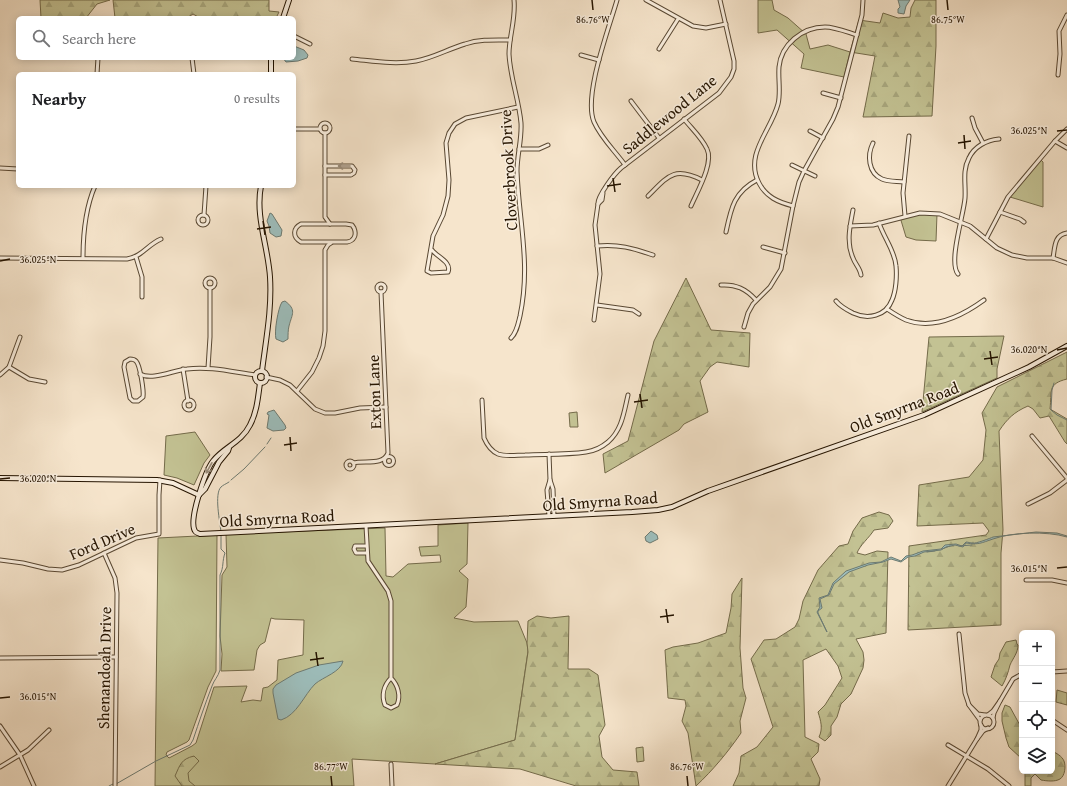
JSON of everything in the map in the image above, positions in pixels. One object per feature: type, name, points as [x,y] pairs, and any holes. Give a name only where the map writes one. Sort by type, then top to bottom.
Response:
[{"type":"street","points":[[284,16],[289,0]]},
{"type":"street","name":"Cloverbrook Drive","points":[[511,338],[518,326],[525,279],[525,250],[518,175],[521,126],[510,62],[510,40],[514,14],[514,0]]},
{"type":"street","points":[[617,0],[591,93],[591,102],[593,118],[600,133],[625,164]]},
{"type":"street","points":[[646,0],[690,24],[704,28],[726,24]]},
{"type":"street","name":"Saddlewood Lane","points":[[594,320],[600,274],[595,220],[598,198],[603,193],[612,178],[625,164],[717,95],[731,77],[734,68],[734,61],[720,0]]},
{"type":"street","points":[[744,327],[748,313],[756,300],[773,284],[782,270],[798,186],[804,171],[833,119],[841,98],[862,15],[863,0]]},
{"type":"street","points":[[1058,75],[1060,54],[1059,31],[1067,15]]},
{"type":"street","points":[[659,49],[678,18]]},
{"type":"street","points":[[793,206],[772,198],[764,190],[758,180],[754,168],[758,146],[777,105],[779,94],[779,65],[781,57],[786,48],[798,36],[807,30],[829,27],[857,34]]},
{"type":"street","points":[[296,37],[310,44]]},
{"type":"street","points":[[352,59],[408,62],[425,59],[470,42],[483,40],[510,40]]},
{"type":"street","points":[[581,55],[600,60]]},
{"type":"street","points":[[97,72],[98,60]]},
{"type":"street","points":[[192,60],[194,72]]},
{"type":"street","points":[[270,60],[271,72]]},
{"type":"street","points":[[824,93],[841,98]]},
{"type":"street","points":[[631,101],[659,138]]},
{"type":"street","points":[[432,250],[446,263],[449,268],[448,272],[427,272],[432,250],[433,236],[443,215],[447,201],[449,180],[446,143],[451,128],[457,122],[468,117],[518,107]]},
{"type":"street","points":[[972,118],[983,143]]},
{"type":"street","points":[[684,119],[706,147],[709,163],[691,206]]},
{"type":"street","points":[[320,129],[322,124],[328,125],[330,130],[325,133]]},
{"type":"street","points":[[986,239],[1006,200],[1067,128]]},
{"type":"street","points":[[296,129],[320,129],[325,133]]},
{"type":"street","points":[[810,131],[823,138]]},
{"type":"street","points":[[320,224],[325,218],[325,133]]},
{"type":"street","points":[[905,216],[903,195],[909,136]]},
{"type":"street","points":[[958,274],[955,267],[956,246],[965,198],[964,174],[966,165],[974,151],[983,143],[998,139]]},
{"type":"street","points":[[1055,141],[1067,148]]},
{"type":"street","points":[[873,143],[870,151],[870,161],[871,168],[874,173],[884,180],[904,182]]},
{"type":"street","points":[[519,149],[539,150],[548,145]]},
{"type":"street","points":[[792,165],[815,176]]},
{"type":"street","points":[[325,166],[352,166],[355,170],[354,174],[351,176],[325,175]]},
{"type":"street","points":[[0,168],[16,169]]},
{"type":"street","points":[[648,196],[666,178],[674,174],[688,174],[702,180]]},
{"type":"street","points":[[726,232],[733,206],[738,195],[745,188],[758,180]]},
{"type":"street","points":[[83,258],[83,235],[86,213],[94,188]]},
{"type":"street","points":[[204,215],[206,188]]},
{"type":"street","points":[[261,188],[259,205],[269,267],[271,303],[262,371],[265,373],[266,377],[285,383],[297,391],[315,409],[325,413],[335,413],[360,408],[386,407]]},
{"type":"street","points":[[853,210],[848,238],[850,249],[861,275]]},
{"type":"street","points":[[1000,212],[1020,219],[1024,222]]},
{"type":"street","points":[[850,226],[879,223],[920,213],[940,214],[973,228],[1000,250],[1013,256],[1053,258],[1067,263]]},
{"type":"street","points":[[325,218],[330,224]]},
{"type":"street","points":[[836,301],[841,306],[861,316],[874,316],[886,309],[892,302],[894,295],[896,266],[893,254],[879,223]]},
{"type":"street","points":[[301,224],[330,224],[349,224],[353,227],[356,233],[354,238],[350,242],[301,242],[296,239],[294,233],[296,227],[301,224]]},
{"type":"street","points":[[1053,258],[1057,239],[1061,234],[1067,233]]},
{"type":"street","points":[[0,258],[118,259],[136,257],[161,239]]},
{"type":"street","points":[[319,242],[325,250]]},
{"type":"street","points":[[297,391],[315,367],[323,346],[325,331],[325,250],[331,242]]},
{"type":"street","points":[[597,246],[610,244],[624,246],[653,255]]},
{"type":"street","points":[[763,247],[785,253]]},
{"type":"street","points":[[136,257],[142,277],[142,297]]},
{"type":"street","points":[[721,285],[731,285],[741,288],[756,300]]},
{"type":"street","points":[[208,368],[210,337],[210,288]]},
{"type":"street","name":"Exton Lane","points":[[353,463],[380,461],[386,458],[388,453],[381,292]]},
{"type":"street","points":[[886,309],[907,320],[928,323],[957,316],[984,300]]},
{"type":"street","points":[[597,305],[631,310],[639,314]]},
{"type":"street","points":[[0,375],[9,367],[20,337]]},
{"type":"street","name":"Old Smyrna Road","points":[[199,495],[195,512],[194,529],[200,534],[652,511],[669,508],[701,494],[929,413],[1029,367],[1067,346]]},
{"type":"street","points":[[131,359],[136,362],[140,374],[143,397],[139,401],[134,401],[129,396],[124,367],[126,361],[131,359]]},
{"type":"street","points":[[9,367],[29,379],[45,382]]},
{"type":"street","points":[[140,374],[147,377],[183,369],[208,368],[254,375],[256,372],[262,371]]},
{"type":"street","points":[[183,369],[188,401]]},
{"type":"street","points":[[254,375],[255,379],[260,383]]},
{"type":"street","points":[[142,384],[147,377]]},
{"type":"street","points":[[0,478],[160,480],[173,483],[199,495],[209,466],[221,452],[226,448],[229,448],[244,434],[251,423],[255,412],[260,383],[264,382],[266,377]]},
{"type":"street","points":[[482,400],[484,438],[486,444],[493,451],[497,454],[506,455],[549,454],[586,452],[597,449],[608,442],[620,426],[628,395]]},
{"type":"street","points":[[1028,504],[1050,493],[1067,479],[1032,436]]},
{"type":"street","points":[[549,454],[554,516]]},
{"type":"street","name":"Ford Drive","points":[[0,560],[23,562],[48,569],[62,570],[79,565],[136,538],[159,534],[158,498],[160,480]]},
{"type":"street","points":[[549,516],[547,490],[550,480]]},
{"type":"street","points":[[366,526],[366,553],[368,563],[390,596],[392,607],[390,643],[391,678],[397,688],[399,697],[397,705],[393,708],[385,705],[383,696],[385,687],[391,678]]},
{"type":"street","points":[[366,546],[356,546],[354,549],[357,553],[366,553]]},
{"type":"street","name":"Shenandoah Drive","points":[[104,553],[116,584],[114,785]]},
{"type":"street","points":[[1026,580],[1052,580],[1067,583]]},
{"type":"street","points":[[959,634],[966,696],[981,723],[985,728],[989,728]]},
{"type":"street","points":[[0,658],[116,658]]},
{"type":"street","points":[[1055,672],[1067,671]]},
{"type":"street","points":[[959,674],[963,673]]},
{"type":"street","points":[[948,786],[977,739],[983,731],[993,725],[994,713],[1000,701],[1013,679],[1019,676]]},
{"type":"street","points":[[977,739],[981,728],[982,718],[993,711],[1000,701]]},
{"type":"street","points":[[970,705],[978,714],[992,716],[994,720]]},
{"type":"street","points":[[1055,722],[1067,730]]},
{"type":"street","points":[[0,726],[20,755],[34,786]]},
{"type":"street","points":[[0,767],[35,745],[49,730]]},
{"type":"street","points":[[948,745],[990,770],[1009,786]]},
{"type":"street","points":[[391,764],[392,786]]},
{"type":"green space","points":[[40,0],[110,0],[97,4],[88,16],[41,16]]},
{"type":"green space","points":[[113,0],[269,0],[269,11],[279,12],[277,16],[196,16],[193,14],[190,16],[115,16]]},
{"type":"green space","points":[[758,0],[772,0],[774,10],[788,18],[806,34],[810,49],[828,45],[850,52],[844,77],[801,68],[804,54],[777,30],[758,33]]},
{"type":"green space","points":[[915,0],[936,0],[936,46],[932,116],[863,117],[875,56],[850,52],[859,20],[880,23],[883,13],[898,18],[910,17],[911,8]]},
{"type":"green space","points":[[1041,160],[1043,162],[1043,207],[1010,197]]},
{"type":"green space","points":[[937,214],[936,241],[916,240],[906,237],[900,217]]},
{"type":"green space","points":[[686,278],[711,330],[750,333],[749,367],[717,362],[710,367],[700,381],[708,412],[684,424],[679,430],[605,473],[603,454],[628,441],[654,341]]},
{"type":"green space","points":[[1004,336],[997,369],[997,378],[922,412],[929,337]]},
{"type":"green space","points":[[1067,352],[1067,379],[1056,383],[1053,386],[1050,409],[1067,419],[1067,444],[1049,416],[1040,418],[1033,409],[1028,406],[1011,416],[999,431],[1003,530],[1001,553],[1001,625],[908,630],[909,546],[986,535],[989,531],[983,523],[917,526],[919,485],[969,477],[983,460],[986,430],[982,413],[997,387]]},
{"type":"green space","points":[[577,412],[578,427],[570,427],[569,413]]},
{"type":"green space","points":[[195,432],[210,455],[204,463],[194,485],[177,478],[164,475],[166,436]]},
{"type":"green space","points":[[879,512],[889,515],[893,521],[888,528],[874,530],[857,553],[865,555],[877,551],[888,552],[886,633],[856,639],[863,652],[863,668],[851,694],[841,704],[837,717],[831,726],[831,735],[825,741],[819,737],[821,725],[818,712],[825,705],[842,678],[838,666],[826,649],[803,660],[805,737],[819,744],[818,752],[811,759],[820,779],[819,786],[733,786],[739,773],[741,756],[757,747],[773,727],[751,659],[764,640],[776,639],[795,627],[799,619],[803,601],[818,570],[839,546],[848,544],[853,531],[862,518]]},
{"type":"green space","points":[[468,523],[467,564],[459,571],[468,579],[466,607],[454,618],[474,622],[518,621],[527,643],[528,651],[515,740],[435,764],[352,759],[354,786],[155,786],[158,538],[217,535],[216,671],[208,687],[189,740],[167,752],[166,755],[169,758],[196,743],[214,687],[247,686],[241,702],[253,700],[261,701],[263,688],[268,687],[277,680],[278,660],[303,655],[304,620],[271,618],[265,642],[260,645],[257,650],[254,670],[221,671],[222,654],[220,636],[222,575],[227,567],[226,534],[385,528],[386,576],[393,577],[408,564],[441,562],[440,555],[421,556],[419,547],[438,546],[438,525]]},
{"type":"green space","points":[[742,578],[740,648],[743,688],[746,698],[740,721],[741,733],[720,761],[696,786],[688,733],[682,721],[686,706],[685,700],[668,698],[665,650],[673,647],[698,643],[726,633],[732,594]]},
{"type":"green space","points":[[537,616],[551,618],[569,616],[568,669],[589,669],[598,675],[605,725],[599,736],[602,757],[613,770],[637,772],[639,786],[576,786],[520,769],[435,764],[515,740],[528,652],[528,621]]},
{"type":"green space","points":[[1016,640],[1018,645],[1017,651],[1002,686],[991,677],[1006,642]]},
{"type":"green space","points":[[1057,690],[1067,693],[1067,705],[1056,702]]},
{"type":"green space","points":[[1005,705],[1010,707],[1019,724],[1019,756],[1009,747],[1002,721],[1002,713]]},
{"type":"green space","points":[[643,747],[644,761],[637,762],[636,748]]},
{"type":"green space","points":[[1055,753],[1060,756],[1064,761],[1065,766],[1065,771],[1062,778],[1056,781],[1041,780],[1035,774],[1055,774]]},
{"type":"green space","points":[[194,756],[199,761],[188,773],[189,781],[195,786],[182,786],[175,776],[184,761]]},
{"type":"green space","points":[[1025,774],[1035,774],[1031,778],[1031,786],[1025,786]]},
{"type":"water","points":[[898,0],[910,0],[906,6],[904,14],[898,13],[898,9],[900,7]]},
{"type":"water","points":[[296,47],[304,50],[308,55],[307,58],[298,61],[286,62],[284,60],[296,60]]},
{"type":"water","points":[[270,213],[282,230],[281,236],[276,237],[270,233],[267,221]]},
{"type":"water","points":[[285,301],[289,304],[293,312],[288,339],[283,342],[276,339],[276,331],[279,309],[282,302]]},
{"type":"water","points":[[274,410],[285,425],[286,428],[284,430],[273,431],[267,428],[269,415],[267,414],[268,412]]},
{"type":"water","points":[[651,531],[657,535],[658,539],[650,543],[646,541],[645,537]]},
{"type":"water","points":[[1036,532],[1057,533],[1067,537],[1040,533],[1023,534]]},
{"type":"water","points":[[1008,535],[980,543],[974,544],[966,543],[963,547],[955,545],[941,550],[924,552],[908,557],[901,562],[891,559],[849,572],[834,584],[829,595],[820,599],[822,608],[818,611],[818,613],[827,632],[817,612],[820,607],[819,598],[828,595],[833,583],[846,571],[869,563],[881,562],[891,557],[901,561],[906,556],[923,551],[941,549],[945,545],[956,544],[962,546],[966,542],[974,543],[993,537]]},
{"type":"water","points":[[343,661],[339,668],[318,681],[311,688],[292,714],[281,720],[278,719],[273,693],[273,689],[276,685],[296,673],[319,665]]},
{"type":"waterway","points":[[1054,383],[1052,390],[1051,410],[1067,420]]},
{"type":"waterway","points":[[267,444],[271,438]]},
{"type":"waterway","points":[[231,480],[265,447]]},
{"type":"waterway","points":[[221,532],[218,496],[221,487],[229,482]]},
{"type":"waterway","points":[[116,784],[156,761],[190,745],[193,740],[204,706],[220,670],[220,575],[225,553],[221,549],[221,535]]},
{"type":"waterway","points":[[959,546],[972,545]]},
{"type":"waterway","points":[[942,549],[950,546]]},
{"type":"waterway","points":[[927,552],[935,551]]},
{"type":"waterway","points":[[109,786],[113,784]]}]
